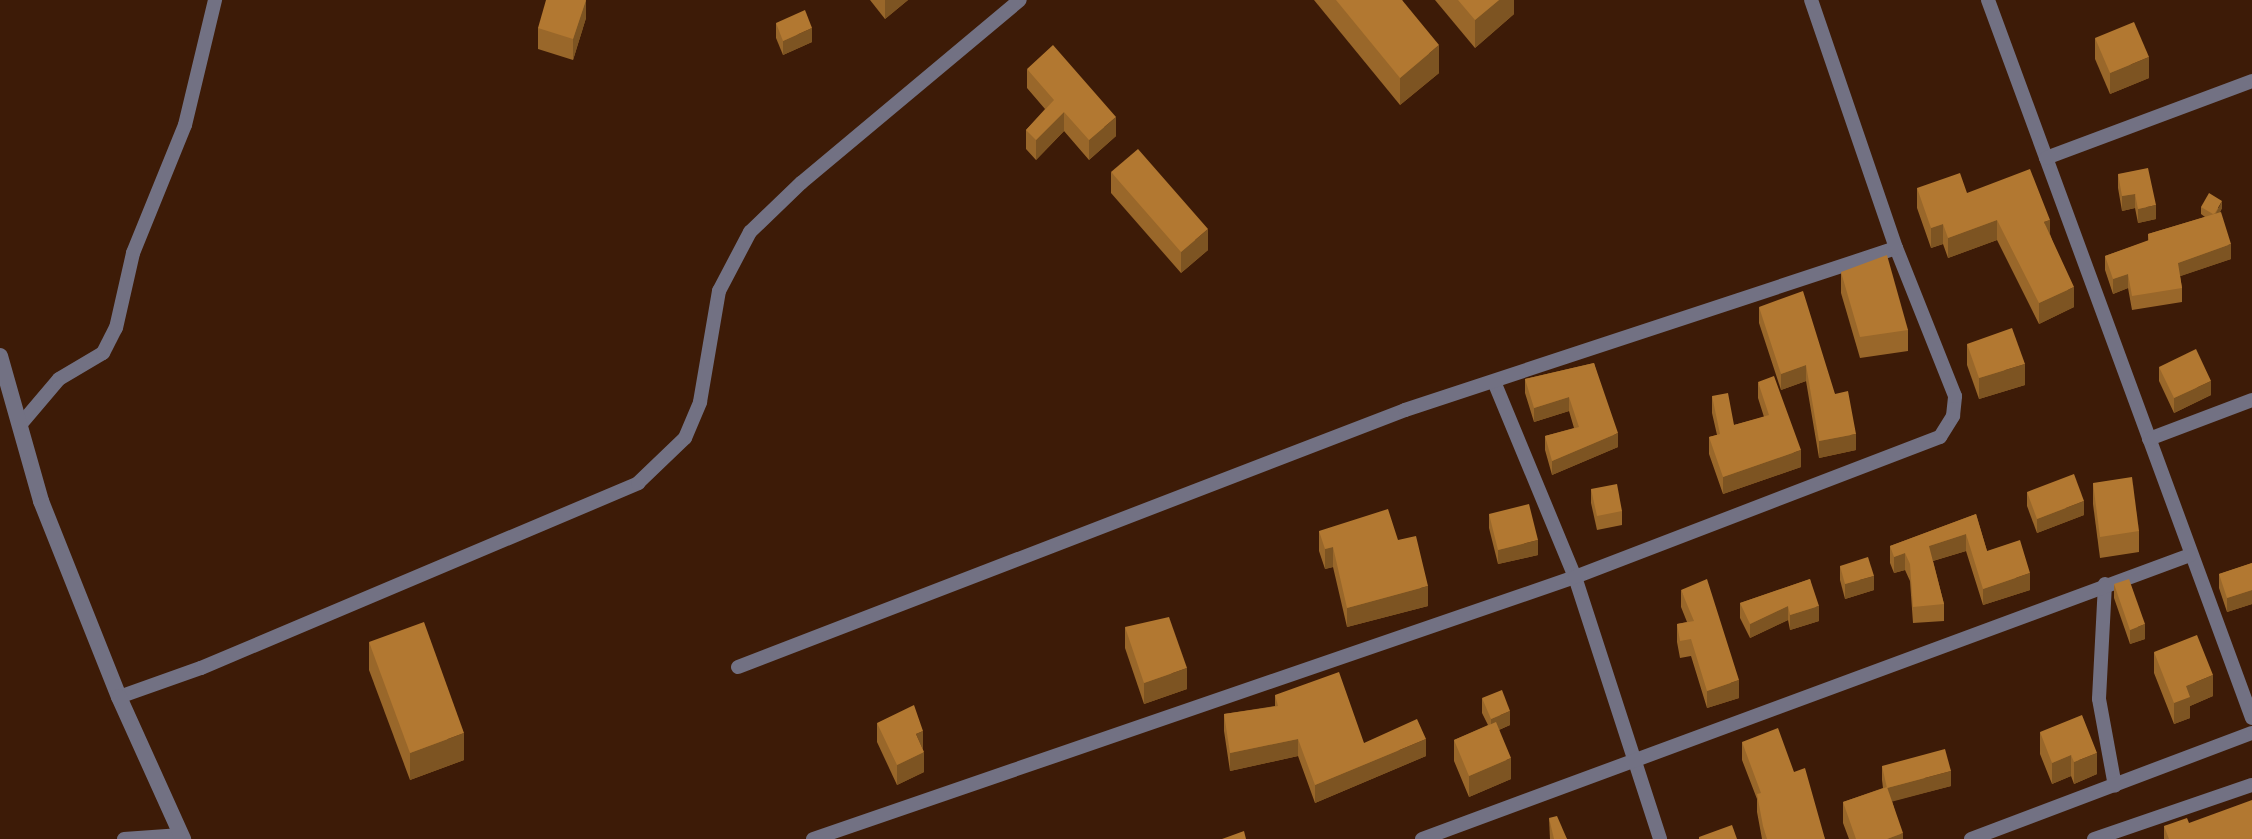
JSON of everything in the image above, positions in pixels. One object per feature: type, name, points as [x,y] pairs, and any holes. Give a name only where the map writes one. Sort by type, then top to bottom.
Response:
[{"type":"street","points":[[20,425],[59,379],[103,353],[116,328],[133,253],[185,125],[215,0]]},
{"type":"street","points":[[119,697],[201,668],[638,483],[685,438],[700,402],[719,291],[750,232],[801,183],[1020,0]]},
{"type":"street","points":[[813,839],[1575,577],[1940,437],[1953,416],[1955,396],[1896,248],[1811,0]]},
{"type":"street","points":[[1988,0],[2252,718]]},
{"type":"street","points":[[2046,158],[2252,81]]},
{"type":"street","points":[[738,667],[1405,410],[1495,384],[1577,350],[1896,248]]},
{"type":"street","points":[[0,356],[41,501],[119,697],[182,837],[124,839]]},
{"type":"street","points":[[1495,384],[1575,577],[1660,839]]},
{"type":"street","points":[[2149,439],[2252,400]]},
{"type":"street","points":[[1422,839],[2190,555]]},
{"type":"street","points":[[2105,584],[2099,699],[2115,786]]},
{"type":"street","points":[[1971,839],[2252,733]]},
{"type":"street","points":[[2094,839],[2252,785]]},
{"type":"street","points":[[857,823],[863,839]]},
{"type":"building","points":[[546,0],[586,0],[573,39],[538,28]]},
{"type":"building","points":[[1336,0],[1402,0],[1439,45],[1400,78]]},
{"type":"building","points":[[1458,0],[1499,0],[1475,20]]},
{"type":"building","points":[[805,10],[812,28],[783,41],[776,23]]},
{"type":"building","points":[[2134,22],[2149,57],[2110,73],[2095,38]]},
{"type":"building","points":[[1053,45],[1116,117],[1089,140],[1064,112],[1036,140],[1026,130],[1054,100],[1027,69]]},
{"type":"building","points":[[1138,149],[1208,229],[1181,252],[1111,172]]},
{"type":"building","points":[[2148,168],[2156,205],[2138,209],[2135,194],[2122,196],[2118,174]]},
{"type":"building","points":[[2030,169],[2050,220],[2044,222],[2074,287],[2039,303],[1997,220],[1948,238],[1943,224],[1931,228],[1917,188],[1960,173],[1967,193]]},
{"type":"building","points":[[2209,193],[2222,201],[2213,214],[2201,207]]},
{"type":"building","points":[[2221,212],[2231,244],[2178,263],[2182,288],[2132,296],[2128,274],[2113,279],[2105,256],[2149,240],[2148,234]]},
{"type":"building","points":[[1887,255],[1908,330],[1860,337],[1841,272]]},
{"type":"building","points":[[1803,291],[1835,394],[1848,391],[1856,434],[1819,441],[1806,365],[1781,374],[1759,307]]},
{"type":"building","points":[[2012,328],[2025,364],[1979,378],[1967,344]]},
{"type":"building","points":[[2196,349],[2211,381],[2174,398],[2159,367]]},
{"type":"building","points":[[1594,363],[1618,433],[1552,461],[1545,436],[1579,427],[1569,397],[1534,408],[1525,379]]},
{"type":"building","points":[[1774,376],[1801,450],[1723,477],[1709,437],[1720,434],[1712,396],[1728,393],[1734,425],[1769,415],[1758,382]]},
{"type":"building","points":[[2074,474],[2084,501],[2037,519],[2027,492]]},
{"type":"building","points":[[2132,477],[2139,531],[2100,537],[2093,483]]},
{"type":"building","points":[[1617,484],[1622,511],[1597,516],[1591,489]]},
{"type":"building","points":[[1529,504],[1538,540],[1498,550],[1489,514]]},
{"type":"building","points":[[1388,509],[1398,540],[1416,536],[1428,586],[1347,608],[1333,547],[1325,549],[1319,531]]},
{"type":"building","points":[[1976,514],[1987,551],[2020,540],[2030,573],[1983,589],[1966,534],[1929,546],[1944,604],[1913,607],[1910,564],[1905,553],[1894,557],[1890,546]]},
{"type":"building","points":[[1868,557],[1874,576],[1845,584],[1840,566]]},
{"type":"building","points":[[2252,563],[2252,590],[2227,598],[2219,574]]},
{"type":"building","points":[[1707,579],[1739,680],[1707,691],[1691,639],[1680,641],[1677,624],[1694,621],[1681,590]]},
{"type":"building","points":[[1810,579],[1819,606],[1790,615],[1788,606],[1750,624],[1740,603]]},
{"type":"building","points":[[2129,579],[2145,624],[2130,630],[2114,584]]},
{"type":"building","points":[[1169,617],[1187,668],[1144,683],[1125,627]]},
{"type":"building","points":[[424,622],[464,733],[410,753],[369,642]]},
{"type":"building","points":[[2197,635],[2213,675],[2186,686],[2190,697],[2174,703],[2154,652]]},
{"type":"building","points":[[1339,672],[1364,743],[1417,719],[1426,739],[1315,785],[1298,739],[1230,753],[1224,714],[1278,706],[1275,695]]},
{"type":"building","points":[[1502,690],[1510,711],[1491,719],[1482,698]]},
{"type":"building","points":[[914,705],[923,731],[916,734],[924,752],[897,765],[877,723]]},
{"type":"building","points":[[2082,715],[2097,753],[2074,762],[2071,755],[2052,763],[2040,732]]},
{"type":"building","points":[[1496,722],[1511,758],[1469,776],[1454,740]]},
{"type":"building","points":[[1778,728],[1794,772],[1805,768],[1825,839],[1767,839],[1757,794],[1761,793],[1742,742]]},
{"type":"building","points":[[1945,749],[1951,771],[1887,788],[1882,766]]},
{"type":"building","points":[[1887,787],[1903,833],[1887,839],[1856,839],[1843,802]]},
{"type":"building","points":[[2252,800],[2252,839],[2169,839],[2164,826],[2187,818],[2189,823]]},
{"type":"building","points":[[1557,816],[1567,839],[1554,839],[1549,818]]},
{"type":"building","points":[[1732,825],[1737,839],[1699,839],[1699,837]]},
{"type":"building","points":[[1244,831],[1246,839],[1222,839]]}]
